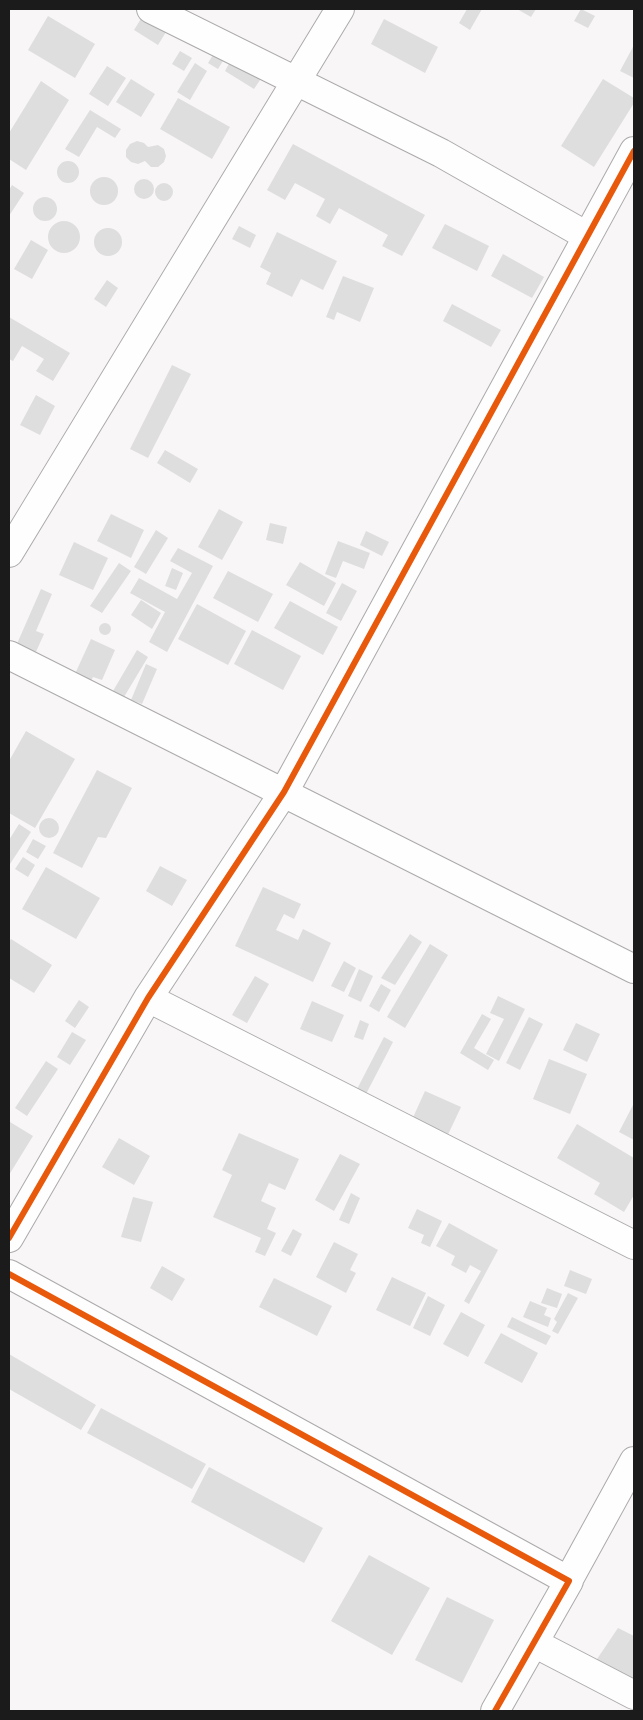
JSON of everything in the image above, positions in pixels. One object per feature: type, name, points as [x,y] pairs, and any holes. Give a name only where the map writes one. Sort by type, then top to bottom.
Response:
[{"type":"street","points":[[150,9],[441,153],[587,236]]},
{"type":"street","points":[[9,553],[340,9]]},
{"type":"street","points":[[9,1238],[148,998],[284,792],[634,151]]},
{"type":"street","points":[[9,655],[634,969]]},
{"type":"street","points":[[148,998],[634,1245]]},
{"type":"street","points":[[9,1274],[568,1581]]},
{"type":"street","points":[[495,1711],[634,1461]]},
{"type":"street","points":[[534,1643],[634,1695]]},
{"type":"building","points":[[147,9],[171,24],[158,45],[134,30]]},
{"type":"building","points":[[467,9],[482,9],[470,30],[459,23]]},
{"type":"building","points":[[517,9],[536,9],[531,17]]},
{"type":"building","points":[[581,9],[595,16],[588,28],[574,21]]},
{"type":"building","points":[[48,16],[95,44],[75,78],[28,50]]},
{"type":"building","points":[[384,19],[438,47],[425,73],[371,44]]},
{"type":"building","points":[[634,45],[634,78],[620,71]]},
{"type":"building","points":[[216,50],[226,56],[218,69],[208,63]]},
{"type":"building","points":[[180,51],[192,58],[184,71],[172,64]]},
{"type":"building","points":[[232,58],[262,77],[254,89],[225,71]]},
{"type":"building","points":[[195,63],[207,71],[190,100],[177,92]]},
{"type":"building","points":[[107,66],[126,78],[108,106],[89,94]]},
{"type":"building","points":[[131,79],[155,94],[141,117],[116,102]]},
{"type":"building","points":[[603,79],[634,98],[634,103],[594,167],[561,146]]},
{"type":"building","points":[[41,81],[69,100],[26,170],[9,159],[9,133]]},
{"type":"building","points":[[178,98],[230,127],[212,159],[160,129]]},
{"type":"building","points":[[90,110],[121,129],[115,138],[97,127],[79,157],[65,149]]},
{"type":"building","points":[[137,141],[144,143],[148,147],[158,145],[164,149],[166,156],[164,162],[158,167],[151,167],[145,161],[138,164],[131,162],[126,157],[126,150],[130,144]]},
{"type":"building","points":[[293,144],[425,215],[402,256],[382,246],[388,235],[339,208],[330,224],[316,216],[325,199],[295,183],[285,200],[267,190]]},
{"type":"building","points":[[68,161],[76,164],[79,172],[76,180],[68,183],[60,180],[57,172],[60,164]]},
{"type":"building","points":[[104,177],[114,181],[118,191],[114,201],[104,205],[94,201],[90,191],[94,181]]},
{"type":"building","points":[[144,179],[151,182],[154,189],[151,196],[144,199],[137,196],[134,189],[137,182]]},
{"type":"building","points":[[164,183],[170,186],[173,192],[170,198],[164,201],[158,198],[155,192],[158,186]]},
{"type":"building","points":[[12,185],[24,193],[9,216],[9,190]]},
{"type":"building","points":[[45,197],[50,198],[56,204],[56,214],[50,220],[45,221],[40,220],[34,214],[33,209],[34,204],[40,198]]},
{"type":"building","points":[[64,221],[70,222],[75,226],[79,231],[79,243],[75,248],[70,252],[64,253],[58,252],[53,248],[49,243],[48,237],[49,231],[53,226],[58,222]]},
{"type":"building","points":[[445,224],[489,246],[477,271],[432,248]]},
{"type":"building","points":[[239,226],[256,235],[250,248],[232,239]]},
{"type":"building","points":[[108,228],[118,232],[122,242],[118,252],[108,256],[98,252],[94,242],[98,232]]},
{"type":"building","points":[[277,232],[337,261],[323,290],[301,279],[292,297],[266,284],[271,273],[260,267]]},
{"type":"building","points":[[31,240],[48,250],[32,279],[14,269]]},
{"type":"building","points":[[503,254],[544,277],[532,298],[491,276]]},
{"type":"building","points":[[343,276],[374,288],[360,322],[337,312],[334,320],[326,317]]},
{"type":"building","points":[[107,280],[118,288],[106,307],[94,299]]},
{"type":"building","points":[[452,304],[501,330],[491,347],[443,321]]},
{"type":"building","points":[[9,317],[70,353],[53,381],[36,371],[44,359],[22,346],[13,361],[9,359]]},
{"type":"building","points":[[172,365],[191,374],[148,458],[130,449]]},
{"type":"building","points":[[36,395],[55,406],[40,435],[20,425]]},
{"type":"building","points":[[165,450],[198,469],[190,483],[157,463]]},
{"type":"building","points":[[219,509],[243,522],[222,560],[198,547]]},
{"type":"building","points":[[111,514],[144,530],[131,558],[97,541]]},
{"type":"building","points":[[270,523],[287,527],[283,544],[266,540]]},
{"type":"building","points":[[156,530],[168,538],[146,574],[134,567]]},
{"type":"building","points":[[366,531],[389,542],[382,556],[360,545]]},
{"type":"building","points":[[338,541],[370,553],[364,569],[343,561],[336,578],[325,574]]},
{"type":"building","points":[[74,542],[108,558],[93,590],[59,575]]},
{"type":"building","points":[[178,548],[213,566],[167,652],[149,642],[165,612],[130,593],[139,578],[177,599],[192,573],[170,561]]},
{"type":"building","points":[[300,562],[336,583],[324,606],[286,585]]},
{"type":"building","points":[[119,563],[131,571],[102,613],[90,606]]},
{"type":"building","points":[[172,568],[183,573],[176,590],[165,586]]},
{"type":"building","points":[[228,571],[273,594],[258,622],[213,598]]},
{"type":"building","points":[[342,583],[357,591],[341,621],[326,613]]},
{"type":"building","points":[[41,589],[52,594],[36,631],[44,634],[35,654],[16,646]]},
{"type":"building","points":[[141,600],[161,613],[152,629],[131,615]]},
{"type":"building","points":[[290,601],[338,627],[323,655],[274,628]]},
{"type":"building","points":[[197,604],[246,631],[228,665],[178,639]]},
{"type":"building","points":[[103,623],[107,623],[111,629],[107,635],[103,635],[99,631],[99,627]]},
{"type":"building","points":[[252,630],[301,656],[283,690],[234,664]]},
{"type":"building","points":[[91,639],[115,650],[102,680],[93,677],[90,683],[74,676]]},
{"type":"building","points":[[137,650],[148,657],[124,697],[113,691]]},
{"type":"building","points":[[146,664],[157,669],[142,704],[131,700]]},
{"type":"building","points":[[26,731],[75,759],[35,828],[9,813],[9,761]]},
{"type":"building","points":[[97,770],[132,788],[106,838],[98,837],[82,868],[53,853]]},
{"type":"building","points":[[49,818],[56,821],[59,828],[56,835],[49,838],[42,835],[39,828],[42,821]]},
{"type":"building","points":[[19,824],[31,832],[10,864],[9,840]]},
{"type":"building","points":[[33,839],[46,846],[38,859],[26,852]]},
{"type":"building","points":[[23,857],[35,865],[28,877],[15,869]]},
{"type":"building","points":[[160,866],[187,880],[172,906],[146,891]]},
{"type":"building","points":[[46,867],[100,898],[76,939],[22,909]]},
{"type":"building","points":[[263,887],[301,904],[294,919],[284,914],[276,930],[298,940],[303,929],[331,943],[313,982],[235,946]]},
{"type":"building","points":[[410,934],[422,942],[395,985],[381,978]]},
{"type":"building","points":[[11,939],[52,965],[34,993],[9,978],[9,942]]},
{"type":"building","points":[[430,944],[448,955],[405,1028],[387,1017]]},
{"type":"building","points":[[344,961],[356,968],[344,992],[331,986]]},
{"type":"building","points":[[359,969],[373,976],[361,1002],[348,996]]},
{"type":"building","points":[[255,976],[269,984],[247,1023],[232,1015]]},
{"type":"building","points":[[381,984],[391,990],[379,1012],[369,1006]]},
{"type":"building","points":[[498,996],[525,1009],[499,1061],[486,1054],[504,1019],[490,1013]]},
{"type":"building","points":[[79,1000],[89,1007],[75,1028],[65,1021]]},
{"type":"building","points":[[312,1001],[344,1015],[332,1042],[300,1029]]},
{"type":"building","points":[[482,1014],[491,1019],[474,1048],[494,1060],[488,1070],[460,1053]]},
{"type":"building","points":[[529,1017],[543,1024],[520,1070],[506,1063]]},
{"type":"building","points":[[360,1020],[369,1024],[363,1040],[354,1037]]},
{"type":"building","points":[[576,1023],[600,1034],[587,1062],[563,1050]]},
{"type":"building","points":[[72,1032],[86,1040],[70,1065],[57,1057]]},
{"type":"building","points":[[384,1037],[393,1042],[365,1096],[356,1091]]},
{"type":"building","points":[[549,1059],[587,1074],[570,1114],[533,1099]]},
{"type":"building","points":[[46,1061],[58,1069],[27,1116],[15,1108]]},
{"type":"building","points":[[425,1091],[461,1107],[445,1141],[410,1124]]},
{"type":"building","points":[[634,1103],[634,1140],[619,1132]]},
{"type":"building","points":[[10,1122],[33,1136],[9,1175],[9,1124]]},
{"type":"building","points":[[577,1124],[634,1158],[634,1195],[624,1212],[594,1194],[600,1183],[557,1158]]},
{"type":"building","points":[[239,1133],[299,1159],[285,1190],[269,1183],[261,1201],[276,1208],[267,1229],[276,1233],[265,1256],[255,1252],[261,1238],[213,1217],[232,1175],[222,1170]]},
{"type":"building","points":[[119,1138],[150,1156],[134,1185],[102,1167]]},
{"type":"building","points":[[340,1154],[360,1164],[334,1211],[315,1200]]},
{"type":"building","points":[[351,1193],[360,1198],[349,1224],[339,1220]]},
{"type":"building","points":[[133,1197],[153,1202],[141,1242],[121,1237]]},
{"type":"building","points":[[417,1209],[442,1221],[430,1247],[421,1243],[424,1235],[408,1228]]},
{"type":"building","points":[[449,1223],[498,1250],[469,1304],[464,1301],[481,1271],[470,1265],[466,1273],[451,1265],[455,1256],[436,1246]]},
{"type":"building","points":[[293,1229],[302,1234],[291,1256],[281,1251]]},
{"type":"building","points":[[334,1242],[358,1254],[350,1270],[356,1273],[346,1293],[316,1277]]},
{"type":"building","points":[[162,1266],[185,1279],[172,1301],[150,1288]]},
{"type":"building","points":[[570,1270],[592,1279],[586,1294],[564,1286]]},
{"type":"building","points":[[392,1277],[426,1293],[410,1326],[376,1310]]},
{"type":"building","points":[[274,1278],[332,1306],[317,1336],[259,1307]]},
{"type":"building","points":[[547,1288],[562,1294],[557,1308],[541,1303]]},
{"type":"building","points":[[568,1293],[578,1298],[558,1334],[552,1331],[557,1322],[554,1319]]},
{"type":"building","points":[[428,1296],[445,1305],[430,1336],[413,1328]]},
{"type":"building","points":[[530,1301],[547,1308],[544,1315],[551,1318],[548,1327],[523,1317]]},
{"type":"building","points":[[461,1312],[485,1325],[468,1357],[443,1344]]},
{"type":"building","points":[[512,1317],[551,1336],[546,1345],[507,1327]]},
{"type":"building","points":[[501,1333],[538,1353],[522,1383],[484,1363]]},
{"type":"building","points":[[9,1354],[96,1405],[81,1430],[9,1389]]},
{"type":"building","points":[[101,1408],[206,1464],[192,1489],[87,1433]]},
{"type":"building","points":[[209,1467],[323,1528],[304,1563],[191,1502]]},
{"type":"building","points":[[369,1555],[430,1588],[392,1655],[331,1621]]},
{"type":"building","points":[[447,1597],[494,1620],[462,1683],[415,1660]]},
{"type":"building","points":[[618,1628],[634,1636],[634,1688],[593,1665]]},
{"type":"cycle path","points":[[9,1238],[148,998],[284,792],[634,151]]},
{"type":"cycle path","points":[[9,1274],[569,1581],[495,1711]]}]
